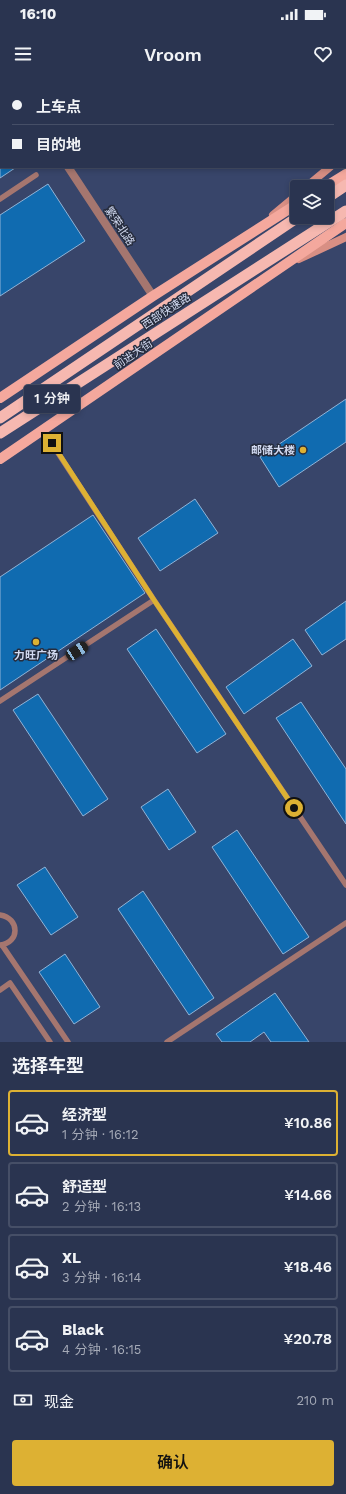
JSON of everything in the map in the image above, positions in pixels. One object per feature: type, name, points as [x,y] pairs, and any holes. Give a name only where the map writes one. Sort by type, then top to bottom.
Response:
[{"type":"highway","points":[[334,193],[346,185]]},
{"type":"highway","name":"西部快速路","points":[[0,433],[346,211]]},
{"type":"highway","name":"西部快速路","points":[[0,418],[290,222]]},
{"type":"main road","points":[[314,180],[329,168]]},
{"type":"main road","points":[[334,181],[346,174]]},
{"type":"main road","points":[[253,232],[290,201]]},
{"type":"main road","points":[[0,398],[153,296],[290,208]]},
{"type":"main road","name":"前进大街","points":[[0,459],[346,223]]},
{"type":"main road","name":"前进大街","points":[[280,268],[346,237]]},
{"type":"street","name":"繁荣北路","points":[[69,168],[153,296]]},
{"type":"lane","points":[[0,199],[36,175]]},
{"type":"lane","points":[[43,430],[154,600],[346,885]]},
{"type":"lane","points":[[0,701],[154,600]]},
{"type":"lane","points":[[0,915],[10,918],[15,928],[12,939],[8,943],[1,945],[68,1042]]},
{"type":"lane","points":[[166,1042],[346,923]]},
{"type":"lane","points":[[0,990],[10,983],[50,1042]]},
{"type":"building","points":[[0,168],[15,168],[0,178]]},
{"type":"building","points":[[48,184],[85,241],[0,296],[0,215]]},
{"type":"building","name":"邮储大楼","points":[[346,399],[346,442],[279,487],[260,457]]},
{"type":"building","points":[[195,499],[218,533],[160,571],[138,538]]},
{"type":"building","name":"力旺广场","points":[[93,515],[145,593],[0,690],[0,577]]},
{"type":"building","points":[[346,601],[346,639],[322,655],[305,630]]},
{"type":"building","points":[[156,629],[226,734],[197,753],[127,649]]},
{"type":"building","points":[[293,639],[312,666],[244,714],[226,687]]},
{"type":"building","points":[[38,694],[108,799],[83,816],[13,710]]},
{"type":"building","points":[[301,702],[346,769],[346,824],[276,718]]},
{"type":"building","points":[[168,789],[196,832],[169,850],[141,807]]},
{"type":"building","points":[[237,830],[309,937],[283,954],[212,847]]},
{"type":"building","points":[[45,867],[78,917],[51,935],[17,885]]},
{"type":"building","points":[[143,891],[214,998],[189,1015],[118,909]]},
{"type":"building","points":[[65,954],[100,1007],[74,1024],[39,972]]},
{"type":"building","points":[[275,993],[309,1042],[271,1042],[264,1032],[250,1042],[222,1042],[216,1034]]},
{"type":"place","name":"邮储大楼","points":[[303,450]]},
{"type":"place","name":"力旺广场","points":[[36,642]]},
{"type":"route","points":[[52,443],[154,600],[294,808]]}]
